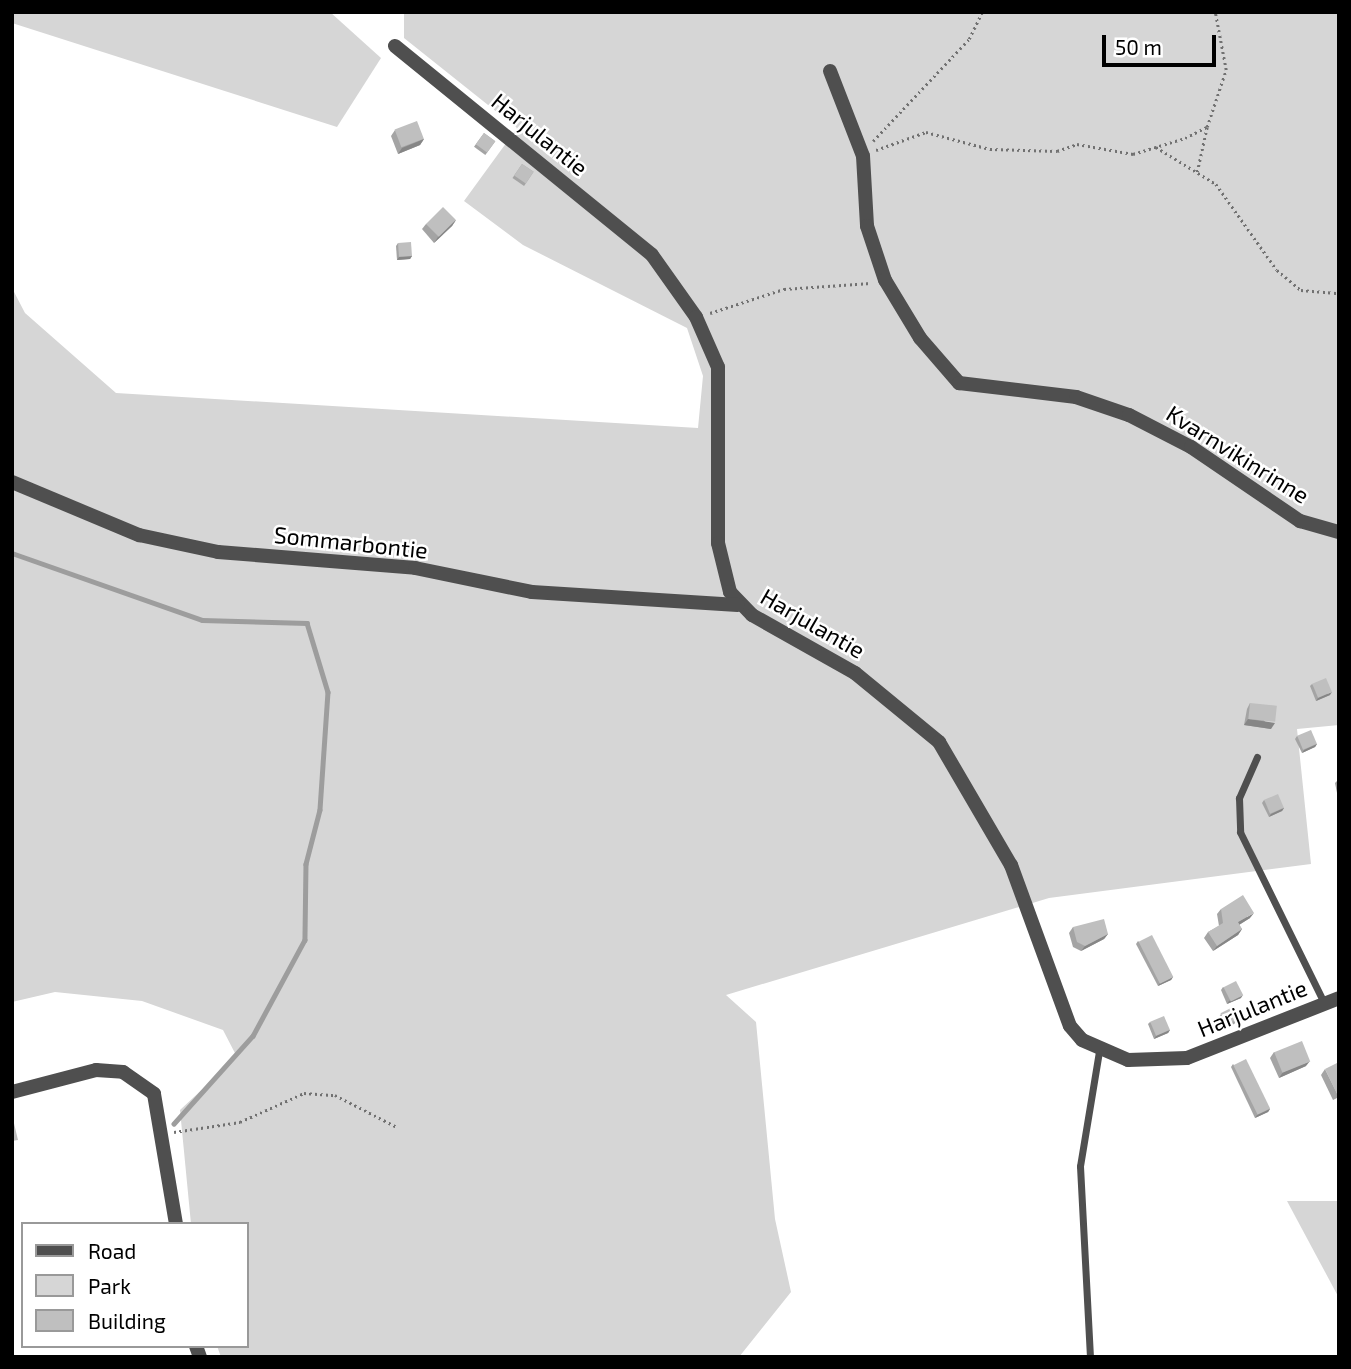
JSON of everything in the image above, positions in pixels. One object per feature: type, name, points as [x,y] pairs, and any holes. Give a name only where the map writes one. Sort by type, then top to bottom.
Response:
[{"type":"street","name":"Harjulantie","points":[[395,46],[652,255],[696,317],[718,367],[718,543],[738,605],[855,673],[939,743],[1011,865],[1070,1026],[1099,1051],[1128,1060],[1187,1058],[1339,998]]},
{"type":"street","name":"Kvarnvikinrinne","points":[[830,71],[863,156],[867,226],[885,280],[920,338],[959,383],[1076,397],[1129,415],[1191,447],[1300,521],[1339,532]]},
{"type":"street","name":"Sommarbontie","points":[[12,482],[139,535],[218,552],[415,568],[532,593],[738,605]]},
{"type":"street","points":[[12,1093],[96,1070],[123,1072],[154,1094],[164,1134],[176,1222]]},
{"type":"lane","points":[[1257,757],[1239,797],[1240,832],[1324,1003]]},
{"type":"lane","points":[[1090,1357],[1080,1166],[1099,1051]]},
{"type":"path","points":[[863,156],[891,117],[913,104],[942,62],[969,39],[982,12]]},
{"type":"path","points":[[1197,172],[1207,127],[1226,71],[1215,12]]},
{"type":"path","points":[[863,156],[926,132],[990,149],[1057,151],[1077,144],[1133,155],[1207,127]]},
{"type":"path","points":[[1156,147],[1216,184],[1277,270],[1301,290],[1339,293]]},
{"type":"path","points":[[696,317],[784,289],[837,289],[885,280]]},
{"type":"path","points":[[164,1134],[240,1122],[304,1093],[335,1095],[397,1127]]},
{"type":"green space","points":[[12,12],[330,12],[381,58],[337,127],[12,23]]},
{"type":"green space","points":[[404,12],[1339,12],[1339,725],[1297,729],[1311,864],[1049,898],[726,995],[756,1022],[775,1219],[791,1292],[739,1357],[221,1357],[218,1348],[248,1348],[248,1222],[191,1222],[180,1110],[237,1057],[223,1030],[142,1001],[55,992],[12,1002],[12,288],[25,313],[116,393],[698,428],[703,376],[687,328],[523,245],[464,201],[517,128],[404,38]]},
{"type":"green space","points":[[1287,1201],[1339,1201],[1339,1298]]},
{"type":"building","points":[[417,121],[424,139],[401,147],[395,130]]},
{"type":"building","points":[[484,133],[495,141],[487,153],[476,144]]},
{"type":"building","points":[[522,164],[534,172],[526,183],[514,176]]},
{"type":"building","points":[[443,207],[456,220],[439,237],[426,224]]},
{"type":"building","points":[[411,242],[412,256],[399,257],[398,243]]},
{"type":"building","points":[[1326,678],[1332,692],[1318,698],[1312,684]]},
{"type":"building","points":[[1250,703],[1277,706],[1275,722],[1248,719]]},
{"type":"building","points":[[1311,730],[1317,744],[1303,750],[1297,736]]},
{"type":"building","points":[[1278,794],[1284,808],[1270,814],[1264,800]]},
{"type":"building","points":[[1243,895],[1254,913],[1238,922],[1242,929],[1217,946],[1208,932],[1223,923],[1221,909]]},
{"type":"building","points":[[1104,919],[1108,934],[1085,946],[1077,942],[1073,927]]},
{"type":"building","points":[[1152,935],[1173,977],[1160,984],[1139,942]]},
{"type":"building","points":[[1236,981],[1243,995],[1231,1002],[1224,987]]},
{"type":"building","points":[[1233,1007],[1239,1019],[1226,1025],[1221,1013]]},
{"type":"building","points":[[1164,1016],[1170,1030],[1156,1036],[1150,1022]]},
{"type":"building","points":[[1302,1041],[1310,1061],[1282,1073],[1274,1052]]},
{"type":"building","points":[[1246,1059],[1270,1108],[1258,1115],[1233,1065]]},
{"type":"building","points":[[1339,1062],[1339,1093],[1337,1094],[1325,1069]]},
{"type":"building","points":[[12,1115],[18,1140],[12,1141]]},
{"type":"waterway","points":[[12,553],[202,620],[307,623],[328,692],[320,810],[306,864],[305,940],[253,1036],[174,1124]]}]
